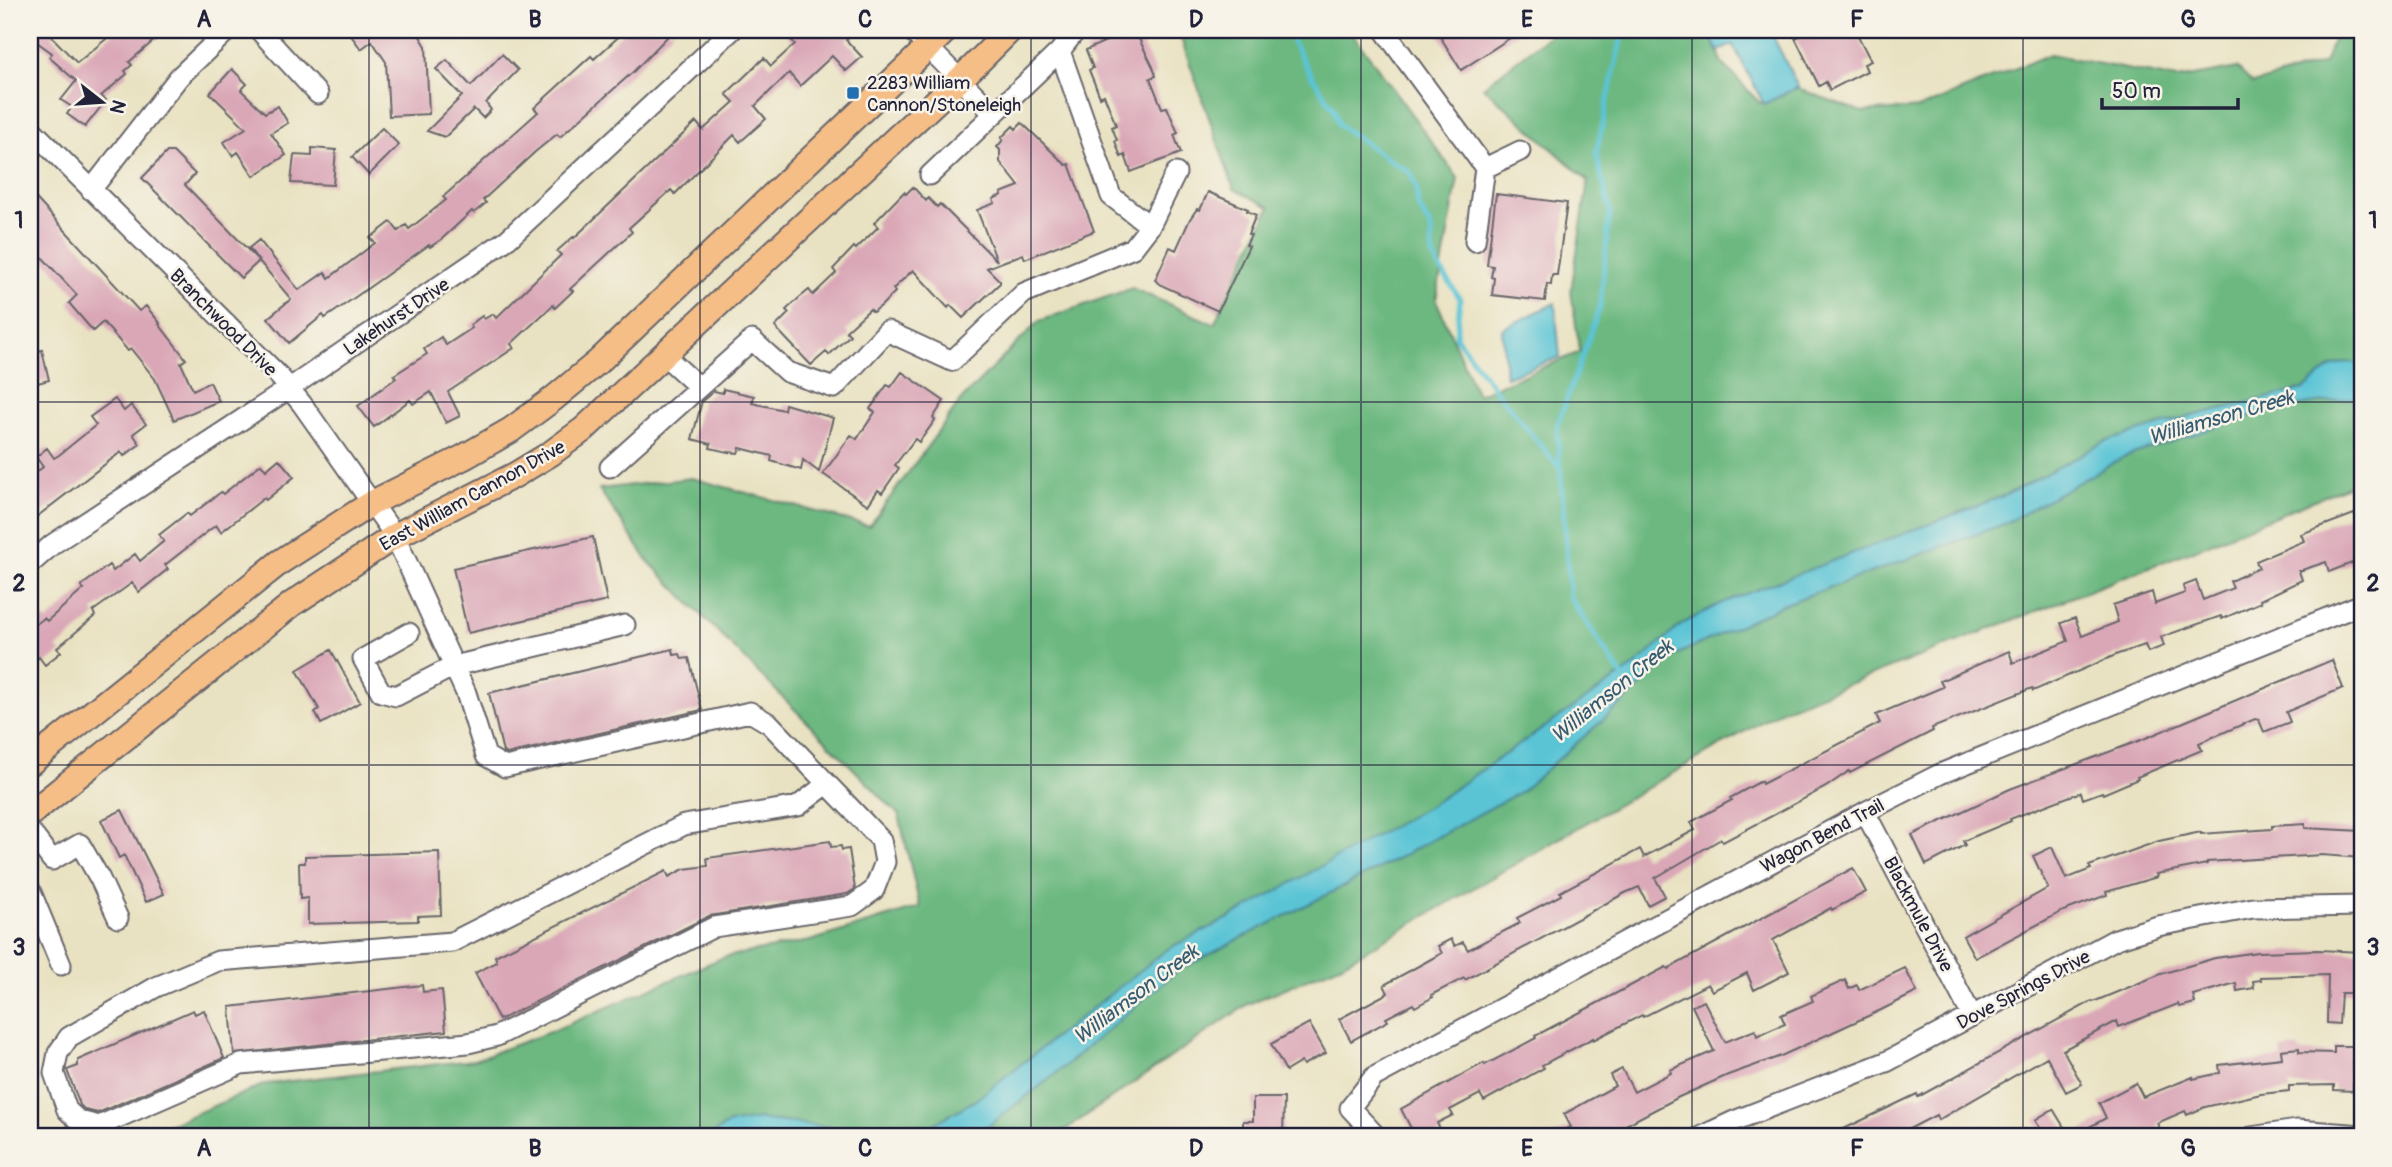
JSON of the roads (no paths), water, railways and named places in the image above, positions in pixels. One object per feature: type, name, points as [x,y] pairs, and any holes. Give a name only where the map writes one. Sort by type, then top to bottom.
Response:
[{"type":"main road","name":"East William Cannon Drive","points":[[30,762],[280,562],[372,503],[511,430],[553,399],[599,361],[919,38],[946,30]]},
{"type":"main road","name":"East William Cannon Drive","points":[[30,814],[292,604],[395,537],[551,454],[584,429],[1010,30]]},
{"type":"street","points":[[91,190],[178,77],[228,30]]},
{"type":"street","points":[[259,30],[318,94]]},
{"type":"street","name":"Lakehurst Drive","points":[[30,564],[53,544],[290,388],[508,239],[732,30]]},
{"type":"street","points":[[930,175],[1060,51],[1076,30]]},
{"type":"street","points":[[1384,30],[1486,168],[1475,241]]},
{"type":"street","points":[[919,38],[993,114]]},
{"type":"street","points":[[1060,51],[1111,196],[1150,226]]},
{"type":"street","name":"Branchwood Drive","points":[[30,128],[290,388],[395,537],[466,694],[486,756],[505,766],[750,712],[770,724],[827,784]]},
{"type":"street","points":[[1486,168],[1520,151]]},
{"type":"street","points":[[610,467],[752,340],[787,372],[834,388],[887,331],[952,361],[1024,293],[1133,247],[1150,226],[1176,173]]},
{"type":"street","points":[[665,356],[699,387]]},
{"type":"street","name":"Wagon Bend Trail","points":[[1377,1137],[1350,1108],[1374,1077],[1940,774],[2362,604]]},
{"type":"street","points":[[409,633],[363,659],[381,692],[396,696],[454,666],[625,625]]},
{"type":"street","points":[[827,784],[881,840],[885,862],[874,890],[852,906],[714,927],[497,1036],[468,1043],[241,1064],[99,1126],[79,1121],[67,1110],[54,1073],[58,1054],[69,1037],[169,982],[218,961],[452,942],[684,825],[798,806],[827,784]]},
{"type":"street","name":"Blackmule Drive","points":[[1866,812],[1972,1016]]},
{"type":"street","points":[[30,831],[52,860],[80,844],[118,918]]},
{"type":"street","points":[[30,890],[61,964]]},
{"type":"street","name":"Dove Springs Drive","points":[[1700,1137],[1734,1121],[1886,1062],[2116,939],[2158,926],[2253,908],[2362,906]]},
{"type":"street","points":[[2251,1137],[2297,1130],[2362,1135]]},
{"type":"water","points":[[1706,30],[1770,30],[1798,87],[1764,104],[1733,45],[1718,51]]},
{"type":"water","points":[[1555,303],[1560,357],[1506,377],[1502,329]]},
{"type":"water","name":"Williamson Creek","points":[[2347,362],[2362,363],[2362,397],[2269,410],[2124,457],[2004,524],[1785,604],[1665,660],[1637,690],[1522,791],[1393,861],[1177,971],[1053,1076],[971,1137],[708,1137],[728,1124],[758,1119],[896,1135],[921,1131],[974,1101],[1169,948],[1227,919],[1429,806],[1633,667],[1682,624],[1719,604],[2008,494],[2104,442],[2187,417],[2304,389],[2331,367]]},
{"type":"waterway","points":[[1286,30],[1334,109],[1339,125],[1410,172],[1416,186],[1418,206],[1431,228],[1433,257],[1460,299],[1456,337],[1560,469]]},
{"type":"waterway","name":"Williamson Creek","points":[[1623,30],[1596,154],[1610,210],[1600,307],[1557,426],[1570,598],[1624,679]]},
{"type":"place","name":"2283 William Cannon/Stoneleigh","points":[[853,93]]}]
